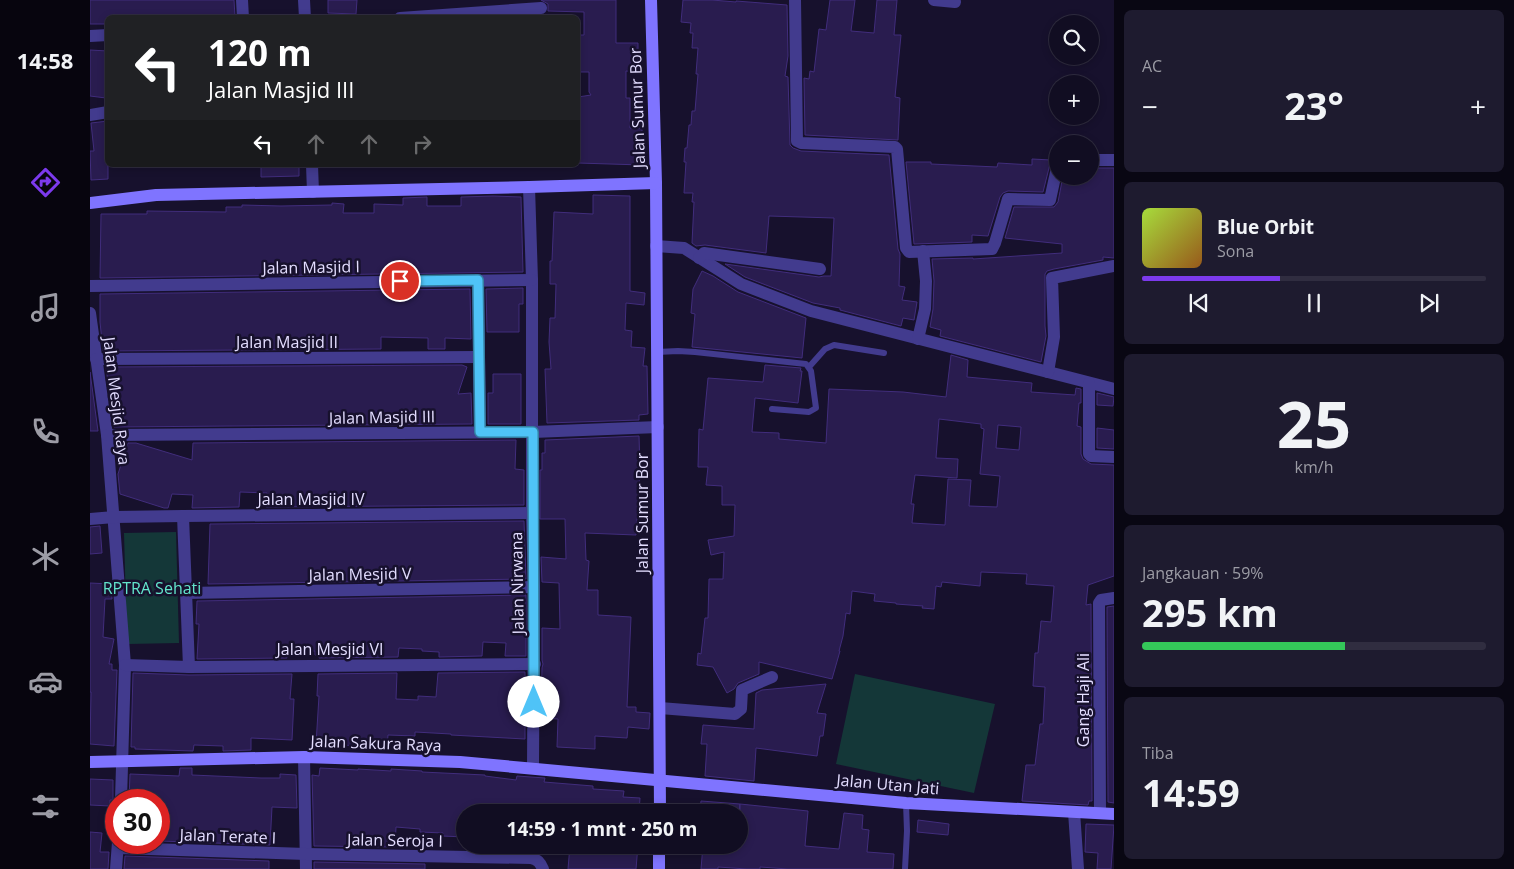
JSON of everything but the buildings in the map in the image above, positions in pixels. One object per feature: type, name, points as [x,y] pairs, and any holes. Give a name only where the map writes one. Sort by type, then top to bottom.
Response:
[{"type":"main road","name":"Jalan Sumur Bor","points":[[651,0],[656,183],[663,246],[657,352],[660,804]]},
{"type":"main road","points":[[90,203],[156,195],[656,183]]},
{"type":"main road","points":[[629,777],[639,776],[648,772],[655,765],[659,756],[660,746]]},
{"type":"main road","name":"Jalan Sakura Raya","points":[[90,762],[304,757],[460,762],[660,781]]},
{"type":"main road","name":"Jalan Utan Jati","points":[[660,781],[906,803],[1114,814]]},
{"type":"main road","points":[[659,854],[659,869]]},
{"type":"street","points":[[242,0],[243,15]]},
{"type":"street","points":[[304,0],[305,15]]},
{"type":"street","points":[[796,0],[797,141],[801,144],[895,147],[898,149],[906,248],[909,252],[992,249],[1008,199],[1050,200],[1053,185]]},
{"type":"street","points":[[934,0],[955,2]]},
{"type":"street","points":[[442,15],[541,8]]},
{"type":"street","points":[[90,36],[105,35]]},
{"type":"street","points":[[90,115],[105,112]]},
{"type":"street","points":[[1099,160],[1114,160]]},
{"type":"street","points":[[312,167],[313,192]]},
{"type":"street","name":"Jalan Nirwana","points":[[529,187],[532,280],[533,768]]},
{"type":"street","points":[[663,246],[684,248],[741,284],[811,311],[1114,389]]},
{"type":"street","points":[[918,339],[925,309],[926,281],[923,251]]},
{"type":"street","points":[[699,258],[704,253],[820,269]]},
{"type":"street","points":[[1048,372],[1054,337],[1052,278],[1114,266]]},
{"type":"street","points":[[478,280],[480,432]]},
{"type":"street","name":"Jalan Masjid I","points":[[90,286],[532,280]]},
{"type":"street","name":"Jalan Mesjid Raya","points":[[90,313],[107,435],[125,665],[121,789]]},
{"type":"street","name":"Jalan Masjid II","points":[[96,359],[478,357]]},
{"type":"street","points":[[1089,383],[1089,454],[1091,456],[1114,457]]},
{"type":"street","name":"Jalan Masjid III","points":[[107,435],[533,432],[658,428]]},
{"type":"street","name":"Jalan Masjid IV","points":[[90,520],[114,517],[532,513]]},
{"type":"street","points":[[183,516],[189,667]]},
{"type":"street","name":"Jalan Mesjid V","points":[[187,593],[534,587]]},
{"type":"street","name":"Gang Haji Ali","points":[[1100,813],[1099,603],[1101,600],[1114,598]]},
{"type":"street","name":"Jalan Mesjid VI","points":[[125,665],[189,667],[534,664]]},
{"type":"street","points":[[660,708],[736,714],[741,710],[742,690],[772,676]]},
{"type":"street","points":[[304,757],[306,869]]},
{"type":"street","points":[[1074,812],[1078,869]]},
{"type":"street","name":"Jalan Terate I","points":[[170,847],[306,854]]},
{"type":"street","points":[[116,869],[117,854]]},
{"type":"street","name":"Jalan Seroja I","points":[[306,854],[530,858],[537,860],[542,866]]},
{"type":"lane","points":[[809,367],[825,349],[834,345],[884,354]]},
{"type":"lane","points":[[657,352],[695,352],[806,364],[811,371],[816,408],[809,412],[772,409]]},
{"type":"lane","points":[[905,869],[906,803]]},
{"type":"green space","name":"RPTRA Sehati","points":[[176,532],[179,643],[127,644],[124,533]]},
{"type":"green space","points":[[855,674],[995,704],[974,793],[836,764]]},
{"type":"route","points":[[400,281],[478,280],[480,432],[533,432],[534,702]]}]
